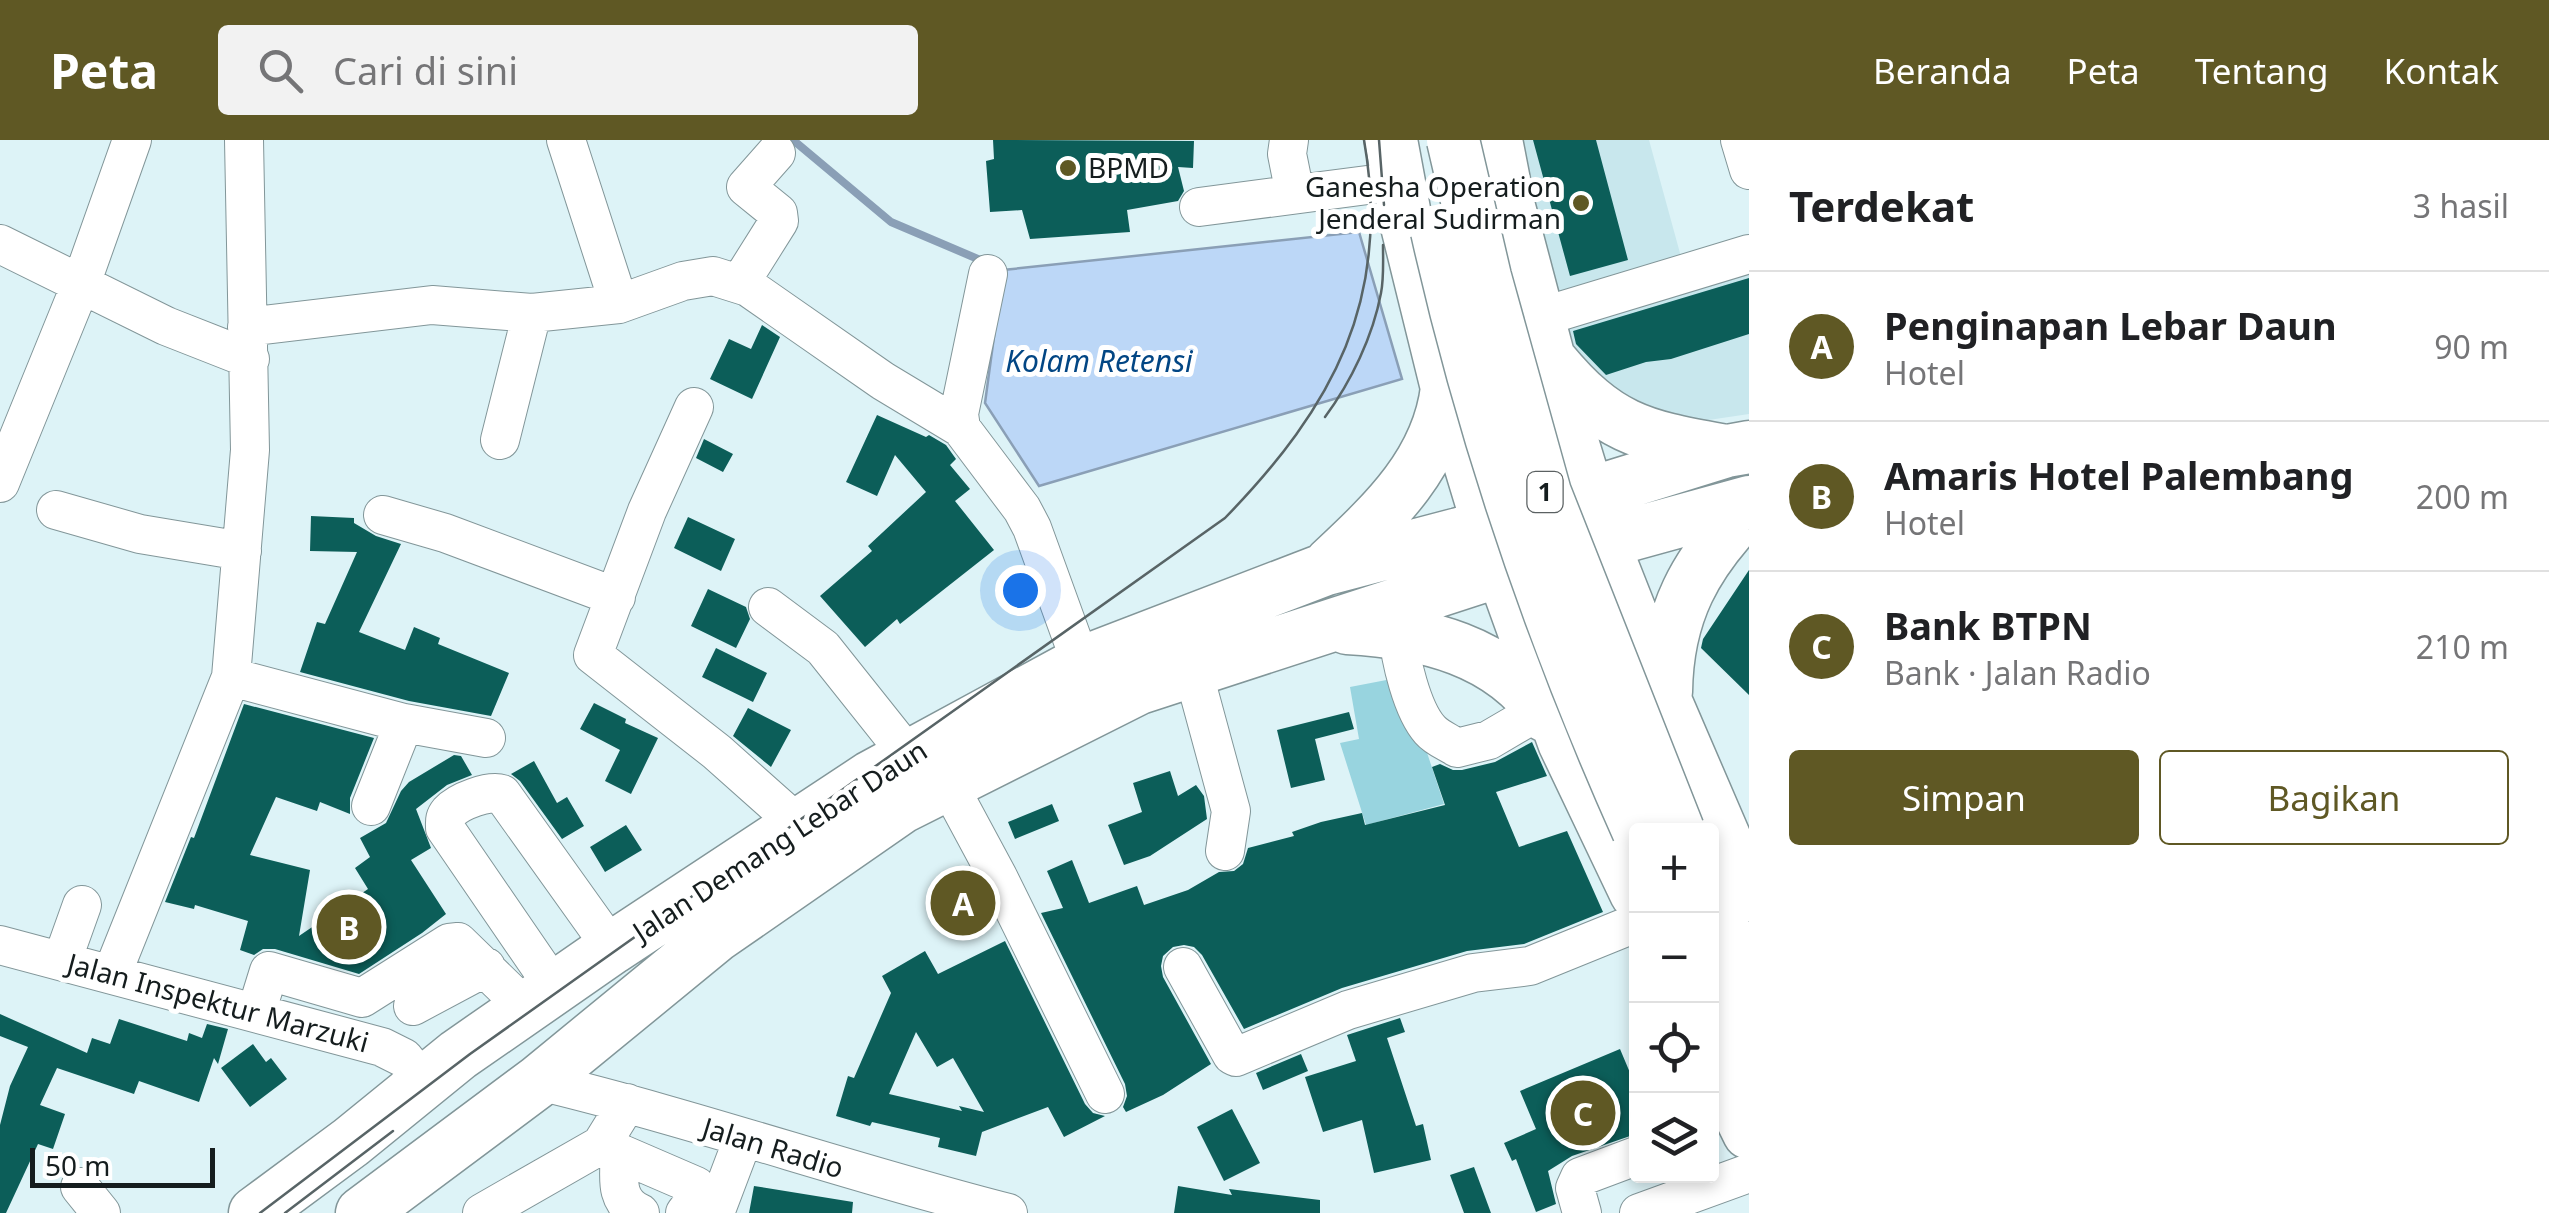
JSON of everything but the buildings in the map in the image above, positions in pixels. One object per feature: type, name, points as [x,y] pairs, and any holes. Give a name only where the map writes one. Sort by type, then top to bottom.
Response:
[{"type":"highway","name":"1","points":[[1453,140],[1485,277],[1545,494],[1675,823]]},
{"type":"highway","points":[[1496,140],[1509,206],[1603,543],[1749,894]]},
{"type":"highway","name":"1","points":[[1403,172],[1457,319],[1490,434],[1619,821]]},
{"type":"highway","points":[[1403,172],[1429,252],[1452,262],[1498,244],[1509,206]]},
{"type":"highway","points":[[1403,172],[1446,388],[1553,726]]},
{"type":"highway","points":[[1546,339],[1577,393],[1623,425],[1676,444],[1738,449]]},
{"type":"highway","points":[[1326,569],[1407,484],[1440,426],[1446,388]]},
{"type":"highway","name":"Jalan Demang Lebar Daun","points":[[255,1213],[352,1142],[423,1082],[540,998],[872,776],[928,770],[1139,688],[1324,627],[1495,548],[1587,494],[1738,449]]},
{"type":"highway","points":[[1666,700],[1671,632],[1688,586],[1714,546],[1749,505]]},
{"type":"highway","name":"Jalan Demang Lebar Daun","points":[[373,1210],[539,1082],[716,936],[902,807],[928,770],[1082,663],[1326,569],[1495,548],[1603,543],[1749,505]]},
{"type":"highway","points":[[1324,627],[1398,632],[1440,642],[1478,656],[1509,674],[1553,726],[1619,821]]},
{"type":"highway","points":[[1629,863],[1608,773],[1624,756],[1653,746],[1672,753],[1696,773]]},
{"type":"highway","points":[[1716,913],[1749,986]]},
{"type":"highway","points":[[1717,1003],[1749,1071]]},
{"type":"highway","points":[[1719,1072],[1749,1133]]},
{"type":"street","points":[[0,483],[81,284],[132,140]]},
{"type":"street","points":[[112,974],[231,678],[250,450],[244,140]]},
{"type":"street","points":[[566,140],[618,304]]},
{"type":"street","points":[[1288,140],[1295,194]]},
{"type":"street","points":[[1740,140],[1749,170]]},
{"type":"street","points":[[740,282],[779,220],[778,213],[746,187],[776,153]]},
{"type":"street","points":[[1199,206],[1295,194],[1403,172]]},
{"type":"street","points":[[0,244],[166,326],[248,343],[432,305],[532,313],[618,304],[684,281],[713,276],[740,282],[883,382],[961,428],[1032,528],[1082,663]]},
{"type":"street","points":[[1546,339],[1749,254]]},
{"type":"street","points":[[961,428],[959,414],[988,274]]},
{"type":"street","points":[[500,440],[532,313]]},
{"type":"street","points":[[694,407],[647,510],[594,647],[594,657],[716,752],[800,826]]},
{"type":"street","points":[[56,510],[140,534],[242,551]]},
{"type":"street","points":[[382,514],[445,532],[616,596]]},
{"type":"street","points":[[768,606],[823,648],[928,770],[998,876],[1105,1094]]},
{"type":"street","points":[[1398,632],[1399,652],[1420,713],[1432,732],[1457,748],[1553,726]]},
{"type":"street","points":[[1193,671],[1232,811],[1225,850]]},
{"type":"street","points":[[231,678],[404,723],[486,738]]},
{"type":"street","points":[[370,806],[404,723]]},
{"type":"street","points":[[540,998],[445,828],[450,810],[491,791],[502,794],[612,948]]},
{"type":"street","points":[[62,962],[82,905]]},
{"type":"street","points":[[1183,967],[1236,1057],[1348,1010],[1473,973],[1530,966],[1629,926]]},
{"type":"street","points":[[256,1013],[269,971],[362,998],[449,943],[458,942],[486,967],[540,998]]},
{"type":"street","name":"Jalan Inspektur Marzuki","points":[[0,945],[393,1051],[404,1058],[423,1082]]},
{"type":"street","points":[[413,1006],[486,967]]},
{"type":"street","name":"Jalan Radio","points":[[539,1082],[627,1102],[743,1140],[900,1200],[1008,1213]]},
{"type":"street","points":[[627,1102],[610,1149],[626,1205],[640,1213]]},
{"type":"street","points":[[715,1213],[743,1140]]},
{"type":"street","points":[[482,1213],[610,1149],[696,1186],[698,1196],[685,1213]]},
{"type":"street","points":[[1582,1213],[1575,1188],[1580,1177],[1629,1159]]},
{"type":"street","points":[[1639,1213],[1749,1173]]},
{"type":"shaded area","points":[[1513,140],[1649,140],[1686,275],[1749,261],[1749,414],[1675,425],[1584,383]]},
{"type":"shaded area","points":[[1402,677],[1444,804],[1366,825],[1340,743],[1359,739],[1350,687]]},
{"type":"water","name":"Kolam Retensi","points":[[1359,232],[1402,379],[1039,486],[985,403],[1003,270]]},
{"type":"waterway","points":[[793,140],[891,222],[985,262]]},
{"type":"tram line","points":[[260,1213],[470,1054],[1225,518],[1296,434],[1324,392],[1346,347],[1361,300],[1369,251],[1370,197],[1364,140]]},
{"type":"tram line","points":[[1379,140],[1384,205]]},
{"type":"tram line","points":[[1325,417],[1352,374],[1373,326],[1382,287],[1383,245]]},
{"type":"tram line","points":[[285,1213],[393,1131]]},
{"type":"place","name":"BPMD","points":[[1068,168]]},
{"type":"place","name":"Ganesha Operation Jenderal Sudirman","points":[[1581,203]]},
{"type":"place","name":"Penginapan Lebar Daun","points":[[963,903]]},
{"type":"place","name":"Amaris Hotel Palembang","points":[[349,927]]},
{"type":"place","name":"Bank BTPN","points":[[1583,1113]]}]
